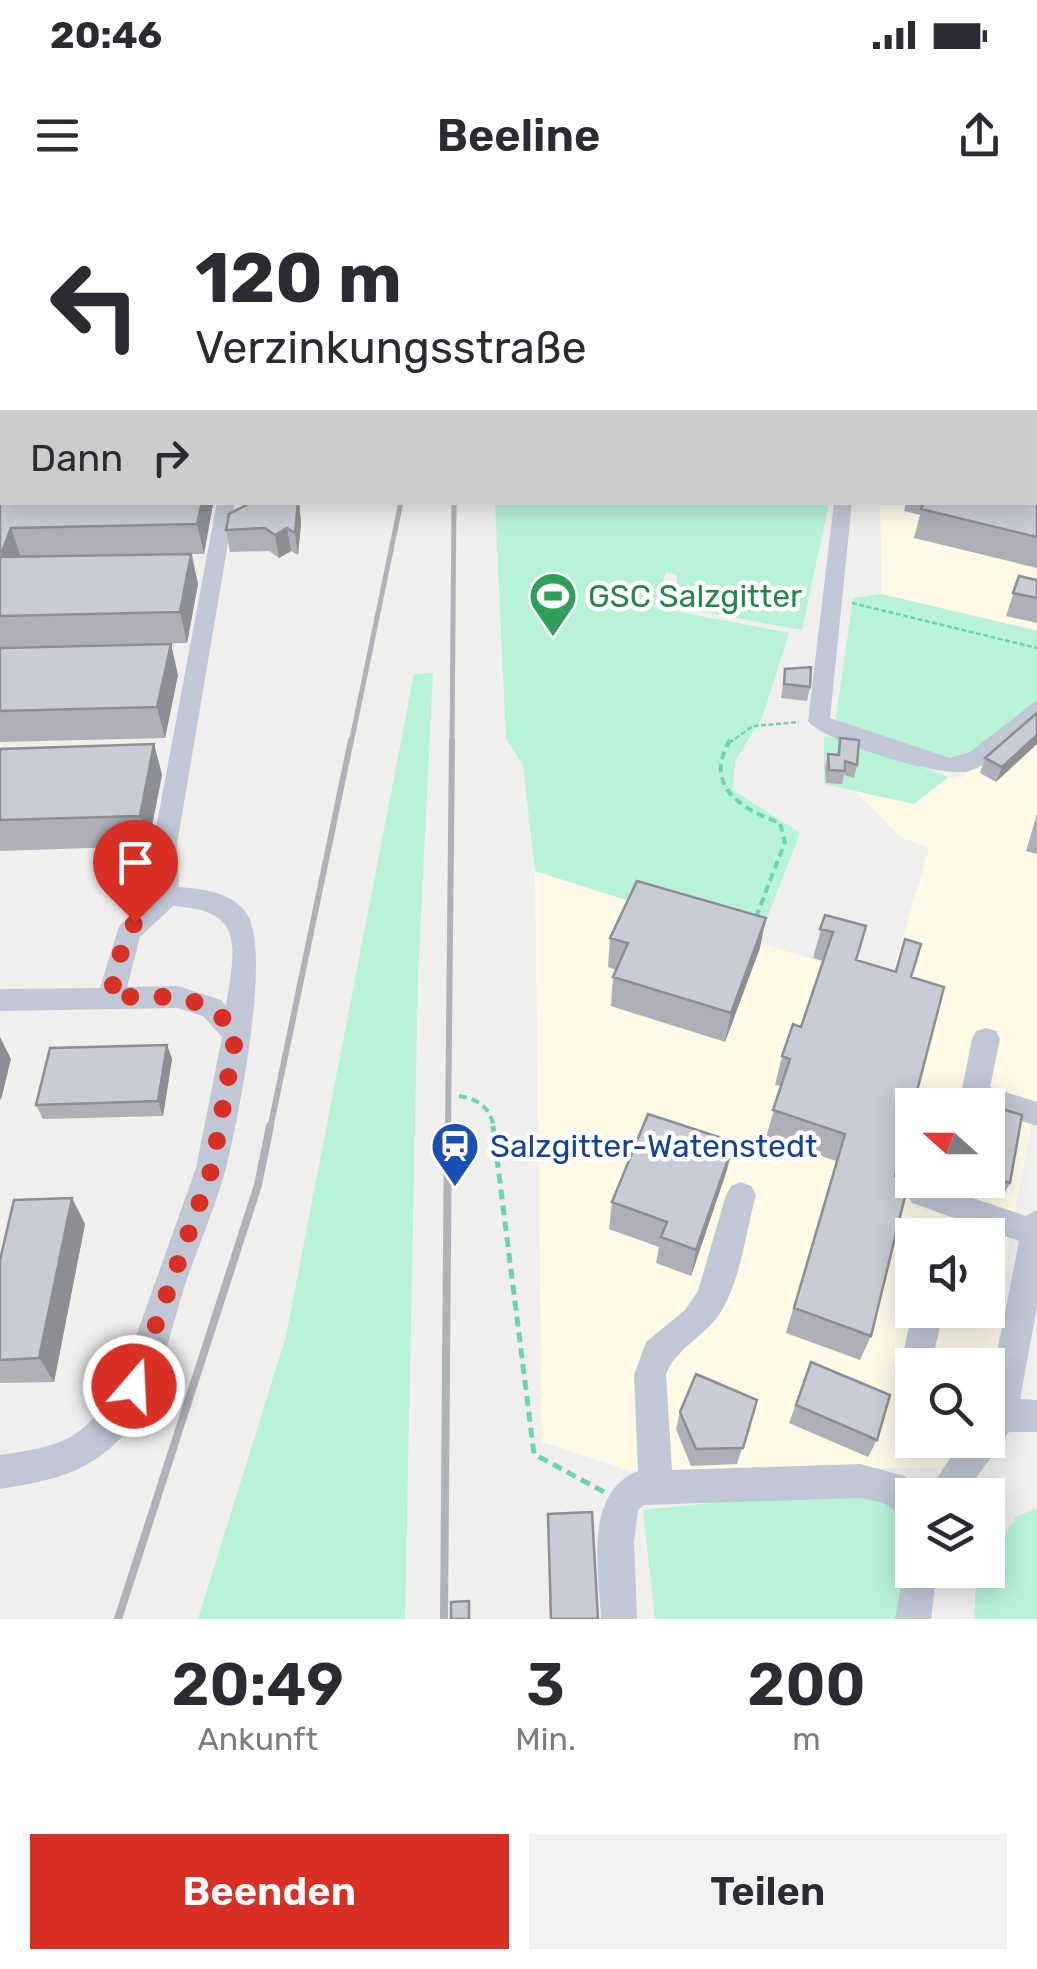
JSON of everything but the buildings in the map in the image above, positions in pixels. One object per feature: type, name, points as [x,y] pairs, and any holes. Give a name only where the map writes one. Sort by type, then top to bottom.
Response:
[{"type":"street","points":[[167,896],[165,844],[225,505]]},
{"type":"street","points":[[842,505],[819,721],[934,766],[956,769],[973,761],[1037,708]]},
{"type":"street","points":[[0,1472],[59,1463],[90,1445],[114,1421],[134,1386],[212,1168],[236,1034],[247,937],[241,920],[227,906],[207,899],[167,896],[128,933],[110,997]]},
{"type":"street","points":[[0,1000],[178,997],[198,1001],[225,1018],[236,1034]]},
{"type":"street","points":[[986,1039],[975,1094],[1037,1114]]},
{"type":"street","points":[[656,1487],[650,1375],[657,1353],[696,1321],[712,1298],[742,1196]]},
{"type":"street","points":[[935,1198],[1036,1229],[1005,1365]]},
{"type":"street","points":[[1005,1424],[1037,1416]]},
{"type":"street","points":[[618,1619],[616,1542],[622,1501],[638,1488],[860,1481],[895,1490]]},
{"type":"street","points":[[912,1619],[916,1588]]},
{"type":"path","points":[[833,598],[1037,648]]},
{"type":"path","points":[[752,927],[785,842],[780,823],[746,811],[723,790],[718,769],[728,740],[750,726],[819,721]]},
{"type":"path","points":[[459,1096],[475,1098],[492,1115],[534,1454],[622,1501]]},
{"type":"shaded area","points":[[880,505],[1036,505],[1037,630],[882,594]]},
{"type":"shaded area","points":[[1037,716],[1037,1099],[1005,1282],[1005,1218],[895,1218],[895,1328],[1000,1328],[998,1348],[895,1348],[895,1458],[955,1458],[947,1467],[640,1474],[542,1442],[535,871],[889,984],[929,848],[900,837],[855,791],[915,804],[949,777],[959,779]]},
{"type":"green space","points":[[495,505],[829,505],[802,630],[675,607],[677,575],[666,572],[654,607],[789,633],[762,718],[735,761],[733,790],[800,833],[758,942],[535,871],[523,765],[506,739]]},
{"type":"green space","points":[[881,594],[1037,631],[1037,700],[978,751],[951,763],[835,725],[853,598]]},
{"type":"green space","points":[[433,673],[418,976],[405,1619],[198,1619],[286,1336],[414,674]]},
{"type":"green space","points":[[824,737],[856,741],[948,777],[914,804],[824,784]]},
{"type":"green space","points":[[857,1488],[890,1494],[895,1498],[895,1588],[909,1588],[905,1619],[655,1619],[643,1510]]},
{"type":"green space","points":[[1037,1508],[1037,1619],[974,1619],[976,1588],[1005,1588],[1005,1535],[1016,1517]]},
{"type":"railway","points":[[351,743],[400,505]]},
{"type":"railway","points":[[452,743],[454,505]]},
{"type":"railway","points":[[270,1129],[351,740]]},
{"type":"railway","points":[[448,1129],[452,740]]},
{"type":"railway","points":[[118,1619],[258,1185],[270,1126]]},
{"type":"railway","points":[[444,1619],[448,1126]]},
{"type":"place","name":"GSC Salzgitter","points":[[553,638]]},
{"type":"place","name":"Salzgitter-Watenstedt","points":[[455,1188]]},
{"type":"route","points":[[134,1386],[212,1168],[236,1034],[225,1018],[198,1001],[178,997],[110,997],[123,944],[135,922]]}]
